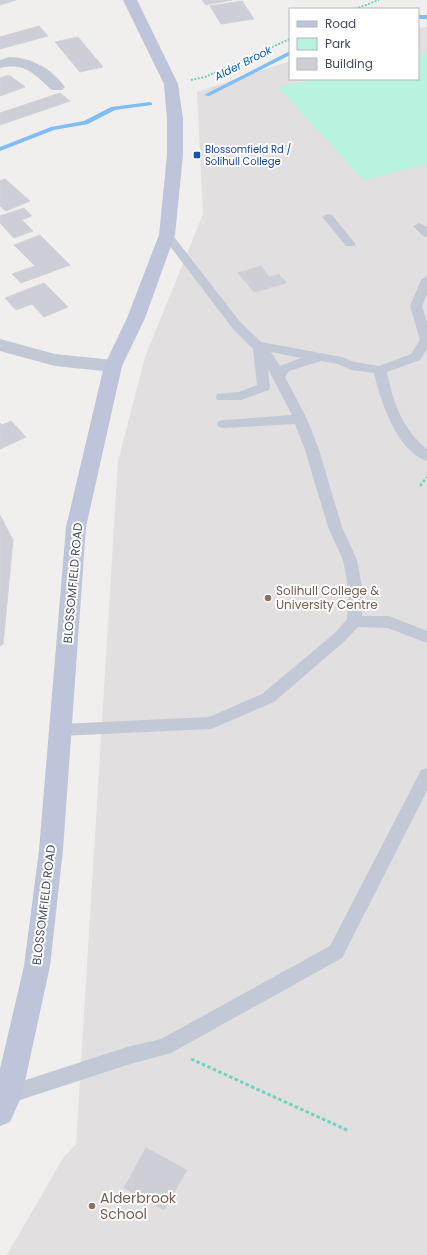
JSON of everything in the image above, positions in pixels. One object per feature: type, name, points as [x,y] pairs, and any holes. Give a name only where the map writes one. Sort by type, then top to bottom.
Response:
[{"type":"main road","name":"BLOSSOMFIELD ROAD","points":[[4,1103],[37,966],[51,850],[76,528],[113,366],[136,318],[167,235],[175,155],[175,119],[171,84],[130,0]]},
{"type":"street","points":[[0,64],[23,62],[35,67],[57,87]]},
{"type":"street","points":[[0,345],[55,360],[113,366]]},
{"type":"lane","points":[[328,217],[350,244]]},
{"type":"lane","points":[[61,730],[210,723],[268,698],[341,636],[354,621],[356,592],[350,560],[335,527],[312,450],[300,419],[268,356],[237,326],[167,235]]},
{"type":"lane","points":[[259,346],[342,361],[351,366],[380,370],[416,357],[426,340],[416,306],[427,280]]},
{"type":"lane","points":[[222,397],[241,396],[264,387],[259,346]]},
{"type":"lane","points":[[279,377],[285,368],[307,360],[328,359]]},
{"type":"lane","points":[[380,370],[386,401],[401,430],[427,456]]},
{"type":"lane","points":[[224,424],[300,419]]},
{"type":"lane","points":[[354,621],[389,622],[427,637]]},
{"type":"lane","points":[[4,1103],[127,1056],[164,1047],[336,952],[427,775]]},
{"type":"path","points":[[358,8],[379,0]]},
{"type":"path","points":[[187,81],[205,77],[289,39]]},
{"type":"path","points":[[420,486],[427,477]]},
{"type":"path","points":[[164,1047],[349,1131]]},
{"type":"shaded area","name":"Solihull College & University Centre","points":[[427,27],[427,1255],[7,1255],[63,1158],[76,1144],[118,461],[145,357],[203,214],[197,92],[289,61],[289,80],[419,80],[419,28]]},
{"type":"green space","points":[[427,53],[427,164],[363,180],[278,87],[310,80],[419,80],[419,55]]},
{"type":"building","points":[[0,0],[16,0],[0,5]]},
{"type":"building","points":[[202,0],[232,0],[206,5]]},
{"type":"building","points":[[242,1],[254,19],[221,24],[210,6]]},
{"type":"building","points":[[39,26],[48,36],[0,49],[0,37]]},
{"type":"building","points":[[78,37],[103,67],[80,72],[55,42]]},
{"type":"building","points":[[9,75],[25,87],[0,96],[0,78]]},
{"type":"building","points":[[60,93],[70,101],[0,125],[0,113]]},
{"type":"building","points":[[5,179],[30,201],[6,211],[0,206],[0,181]]},
{"type":"building","points":[[24,208],[32,216],[22,220],[33,231],[14,238],[0,223],[0,216]]},
{"type":"building","points":[[40,235],[70,265],[21,283],[12,274],[35,266],[14,245]]},
{"type":"building","points":[[261,266],[269,277],[279,274],[286,283],[254,292],[238,273]]},
{"type":"building","points":[[44,283],[68,307],[44,317],[32,304],[16,310],[5,298]]},
{"type":"building","points":[[11,421],[26,437],[0,449],[0,423],[2,425]]},
{"type":"building","points":[[0,515],[13,540],[3,644],[0,646]]},
{"type":"building","points":[[146,1148],[187,1170],[164,1210],[124,1188]]},
{"type":"waterway","name":"Alder Brook","points":[[419,17],[427,17]]},
{"type":"waterway","name":"Alder Brook","points":[[207,95],[289,54]]},
{"type":"waterway","name":"Alder Brook","points":[[0,149],[53,128],[86,123],[113,108],[150,104]]},
{"type":"place","name":"Blossomfield Rd / Solihull College","points":[[197,155]]},
{"type":"place","name":"Solihull College & University Centre","points":[[268,598]]},
{"type":"place","name":"Alderbrook School","points":[[92,1206]]}]
